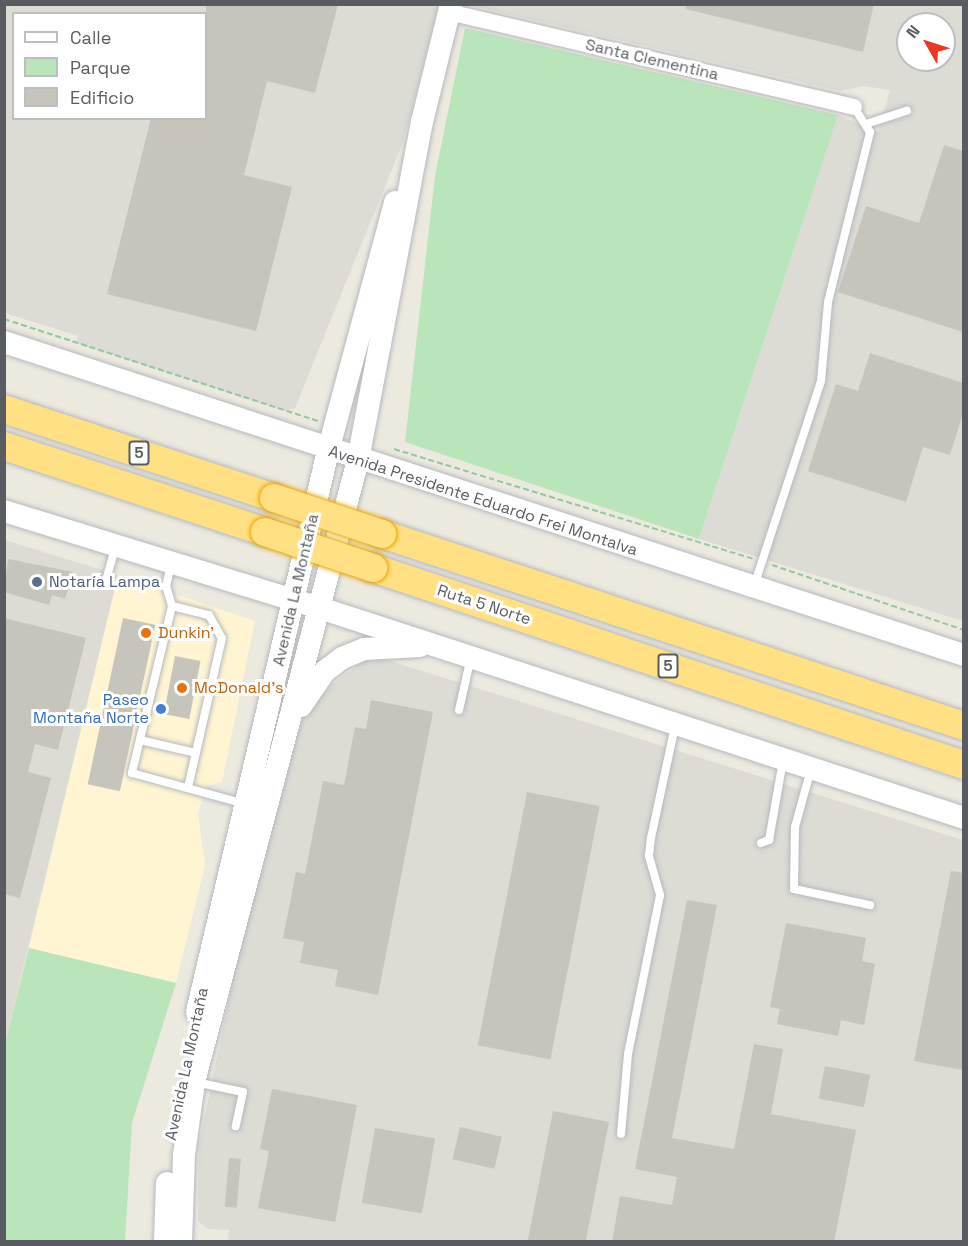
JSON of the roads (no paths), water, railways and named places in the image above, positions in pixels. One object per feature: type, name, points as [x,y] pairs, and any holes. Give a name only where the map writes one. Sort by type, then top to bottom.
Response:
[{"type":"highway","name":"5","points":[[4,409],[963,726]]},
{"type":"highway","name":"Ruta 5 Norte","points":[[4,446],[963,765]]},
{"type":"main road","name":"Avenida La Montaña","points":[[181,1242],[182,1173],[194,1082],[360,451],[422,122],[450,8]]},
{"type":"main road","name":"Avenida La Montaña","points":[[165,1242],[178,1091],[330,441],[381,247],[422,122]]},
{"type":"main road","name":"Avenida Presidente Eduardo Frei Montalva","points":[[4,342],[330,441],[753,588],[963,655]]},
{"type":"main road","points":[[4,511],[320,608],[963,818]]},
{"type":"main road","points":[[285,743],[309,692],[333,663],[364,649],[437,646]]},
{"type":"street","name":"Santa Clementina","points":[[450,8],[854,107]]},
{"type":"lane","points":[[753,588],[821,381],[828,302],[869,140],[869,123],[854,107]]},
{"type":"lane","points":[[869,123],[907,111]]},
{"type":"lane","points":[[106,580],[116,545]]},
{"type":"lane","points":[[171,562],[166,586],[172,606],[132,773],[246,804]]},
{"type":"lane","points":[[172,606],[209,615],[221,630],[188,788]]},
{"type":"lane","points":[[459,710],[471,657]]},
{"type":"lane","points":[[621,1134],[628,1054],[660,895],[649,856],[651,838],[676,724]]},
{"type":"lane","points":[[140,740],[196,753]]},
{"type":"lane","points":[[761,843],[769,840],[783,759]]},
{"type":"lane","points":[[812,769],[795,827],[794,889],[870,905]]},
{"type":"lane","points":[[194,1082],[243,1092],[236,1126]]},
{"type":"place","name":"Notaría Lampa","points":[[37,582]]},
{"type":"place","name":"Dunkin'","points":[[146,633]]},
{"type":"place","name":"McDonald's","points":[[182,688]]},
{"type":"place","name":"Paseo Montaña Norte","points":[[161,709]]}]
